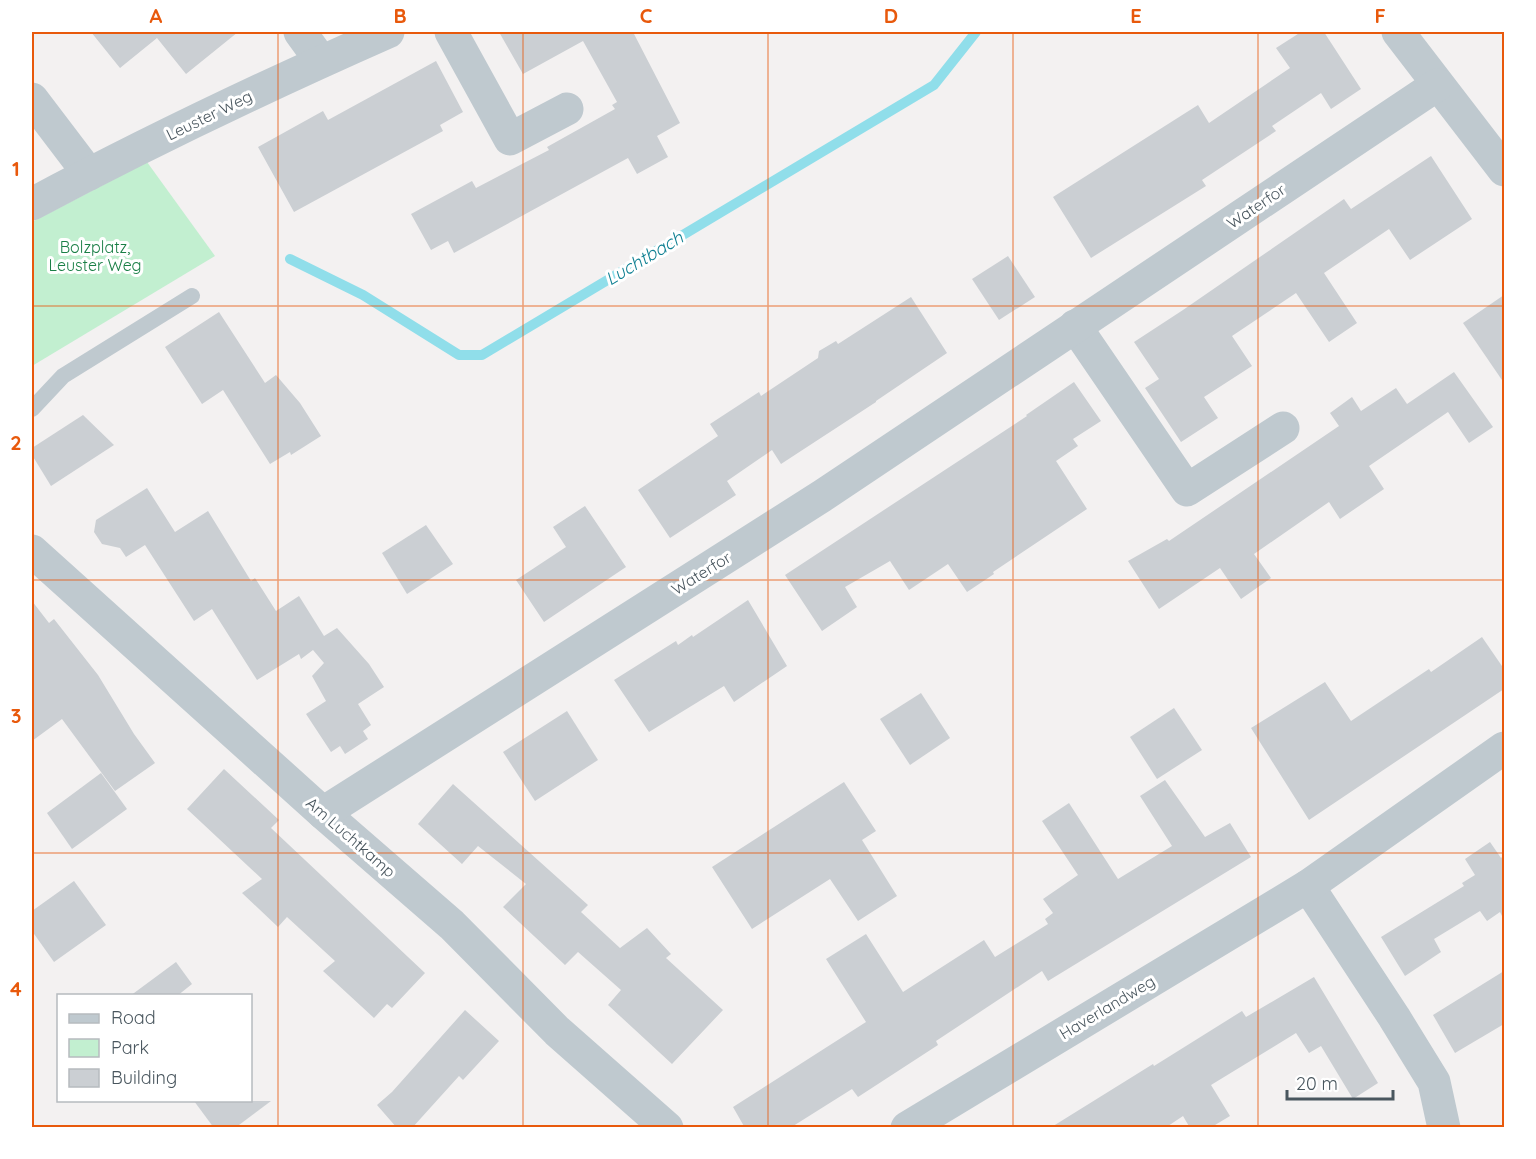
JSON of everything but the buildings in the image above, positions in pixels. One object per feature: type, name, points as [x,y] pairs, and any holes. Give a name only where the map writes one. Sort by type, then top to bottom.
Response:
[{"type":"street","points":[[300,32],[321,61]]},
{"type":"street","name":"Leuster Weg","points":[[32,204],[321,61],[388,32]]},
{"type":"street","points":[[451,32],[510,139],[567,109]]},
{"type":"street","points":[[1398,32],[1504,170]]},
{"type":"street","name":"Waterfor","points":[[322,813],[822,496],[984,390],[1075,326],[1437,85]]},
{"type":"street","points":[[32,99],[89,174]]},
{"type":"street","points":[[1075,326],[1187,490],[1282,428]]},
{"type":"street","name":"Am Luchtkamp","points":[[32,550],[322,813],[452,925],[557,1031],[667,1128]]},
{"type":"street","name":"Haverlandweg","points":[[907,1128],[1308,886],[1504,748]]},
{"type":"street","points":[[1308,886],[1434,1082],[1444,1128]]},
{"type":"lane","points":[[32,409],[63,375],[192,296]]},
{"type":"green space","name":"Bolzplatz, Leuster Weg","points":[[147,162],[215,256],[32,366],[32,222]]},
{"type":"waterway","name":"Luchtbach","points":[[290,259],[363,295],[459,355],[482,355],[934,85],[976,32]]}]
